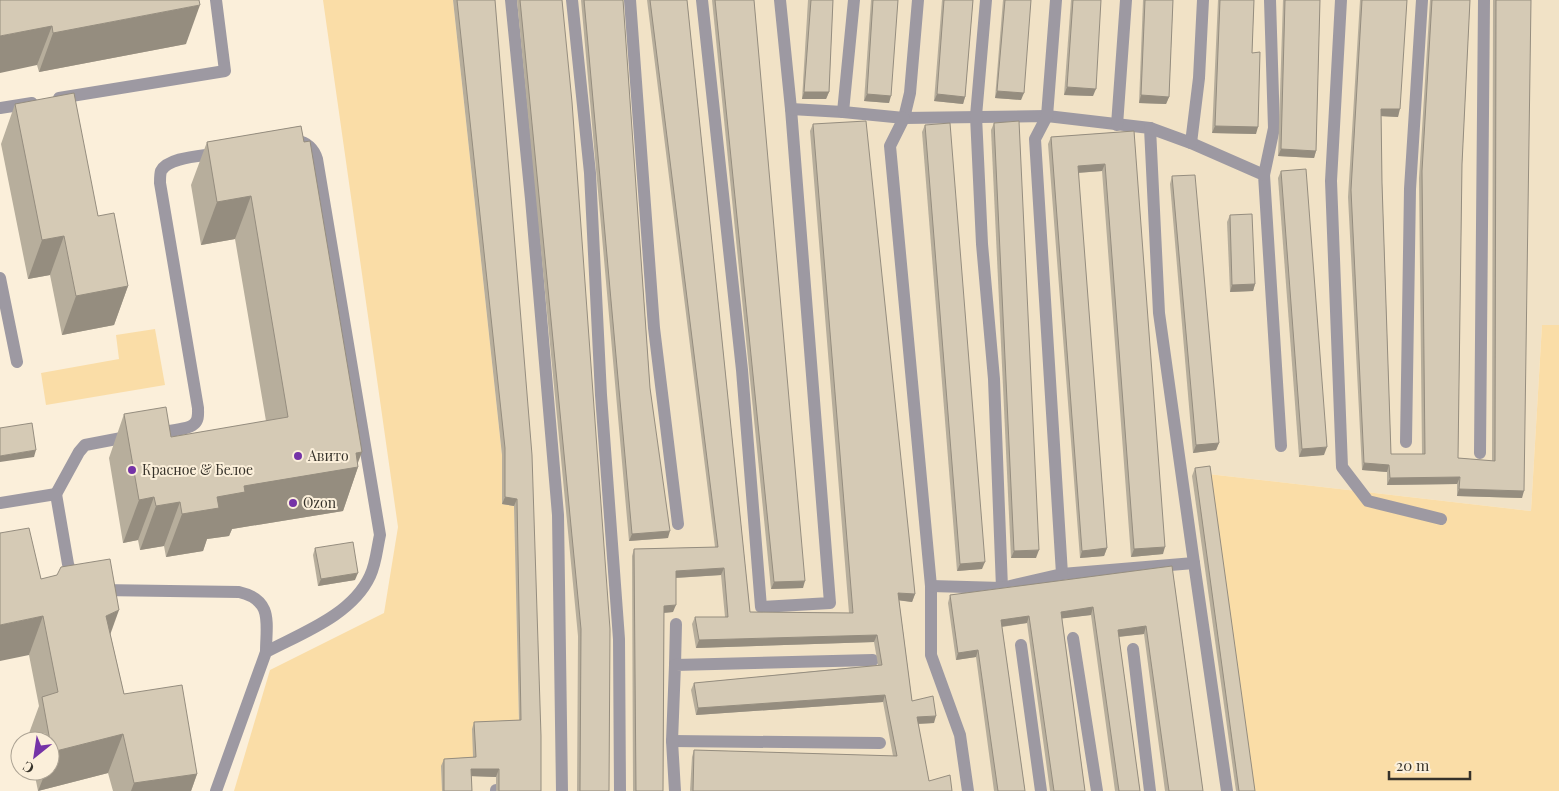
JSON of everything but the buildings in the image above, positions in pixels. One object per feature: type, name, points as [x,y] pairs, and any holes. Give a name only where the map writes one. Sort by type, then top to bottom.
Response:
[{"type":"lane","points":[[0,108],[225,71],[216,0]]},
{"type":"lane","points":[[512,0],[558,515],[562,791]]},
{"type":"lane","points":[[572,0],[590,173],[601,395],[619,639],[620,791]]},
{"type":"lane","points":[[630,0],[654,328],[678,524]]},
{"type":"lane","points":[[702,0],[742,370],[761,607],[830,602],[791,109],[780,0]]},
{"type":"lane","points":[[843,112],[854,0]]},
{"type":"lane","points":[[918,0],[910,93],[904,118],[890,146],[931,586],[931,654],[960,735],[968,791]]},
{"type":"lane","points":[[986,0],[976,116],[982,244],[994,379],[1002,588]]},
{"type":"lane","points":[[1056,0],[1047,116],[1035,139],[1062,574]]},
{"type":"lane","points":[[1117,125],[1126,0]]},
{"type":"lane","points":[[1191,143],[1199,78],[1204,0]]},
{"type":"lane","points":[[1270,0],[1274,128],[1264,175],[1281,446]]},
{"type":"lane","points":[[1341,0],[1331,181],[1342,467],[1368,500],[1441,519]]},
{"type":"lane","points":[[1406,442],[1410,190],[1422,0]]},
{"type":"lane","points":[[1480,453],[1484,0]]},
{"type":"lane","points":[[791,109],[904,118],[1047,116],[1150,128],[1191,143],[1264,175]]},
{"type":"lane","points":[[1150,128],[1158,313],[1227,791]]},
{"type":"lane","points":[[266,652],[350,605],[371,575],[380,535],[317,159],[314,150],[303,142],[281,143]]},
{"type":"lane","points":[[216,791],[266,652],[266,616],[262,604],[253,595],[239,592],[98,590],[84,586],[72,575],[68,564],[56,494],[79,452],[85,446],[92,443],[188,427],[194,424],[198,418],[198,408],[160,183],[160,172],[166,164],[174,160],[233,151]]},
{"type":"lane","points":[[0,278],[17,362]]},
{"type":"lane","points":[[0,503],[56,494]]},
{"type":"lane","points":[[931,586],[1002,588],[1062,574],[1194,563]]},
{"type":"lane","points":[[675,791],[672,742],[676,624]]},
{"type":"lane","points":[[1073,638],[1097,791]]},
{"type":"lane","points":[[1021,645],[1041,791]]},
{"type":"lane","points":[[1132,649],[1150,791]]},
{"type":"lane","points":[[675,665],[873,660]]},
{"type":"lane","points":[[672,742],[880,743]]},
{"type":"shaded area","points":[[323,0],[453,0],[502,455],[502,504],[514,506],[519,727],[474,764],[441,766],[442,791],[234,791],[270,670],[384,613],[398,527]]},
{"type":"shaded area","points":[[453,0],[1559,0],[1559,325],[1542,325],[1531,511],[1208,474],[1252,791],[442,791],[441,766],[472,729],[502,504],[502,455]]},
{"type":"shaded area","points":[[1542,325],[1559,325],[1559,791],[1252,791],[1208,474],[1531,511]]},
{"type":"shaded area","points":[[155,329],[165,385],[46,405],[41,373],[119,359],[116,335]]},
{"type":"place","name":"Авито","points":[[298,456]]},
{"type":"place","name":"Красное & Белое","points":[[132,470]]},
{"type":"place","name":"Ozon","points":[[293,503]]}]
